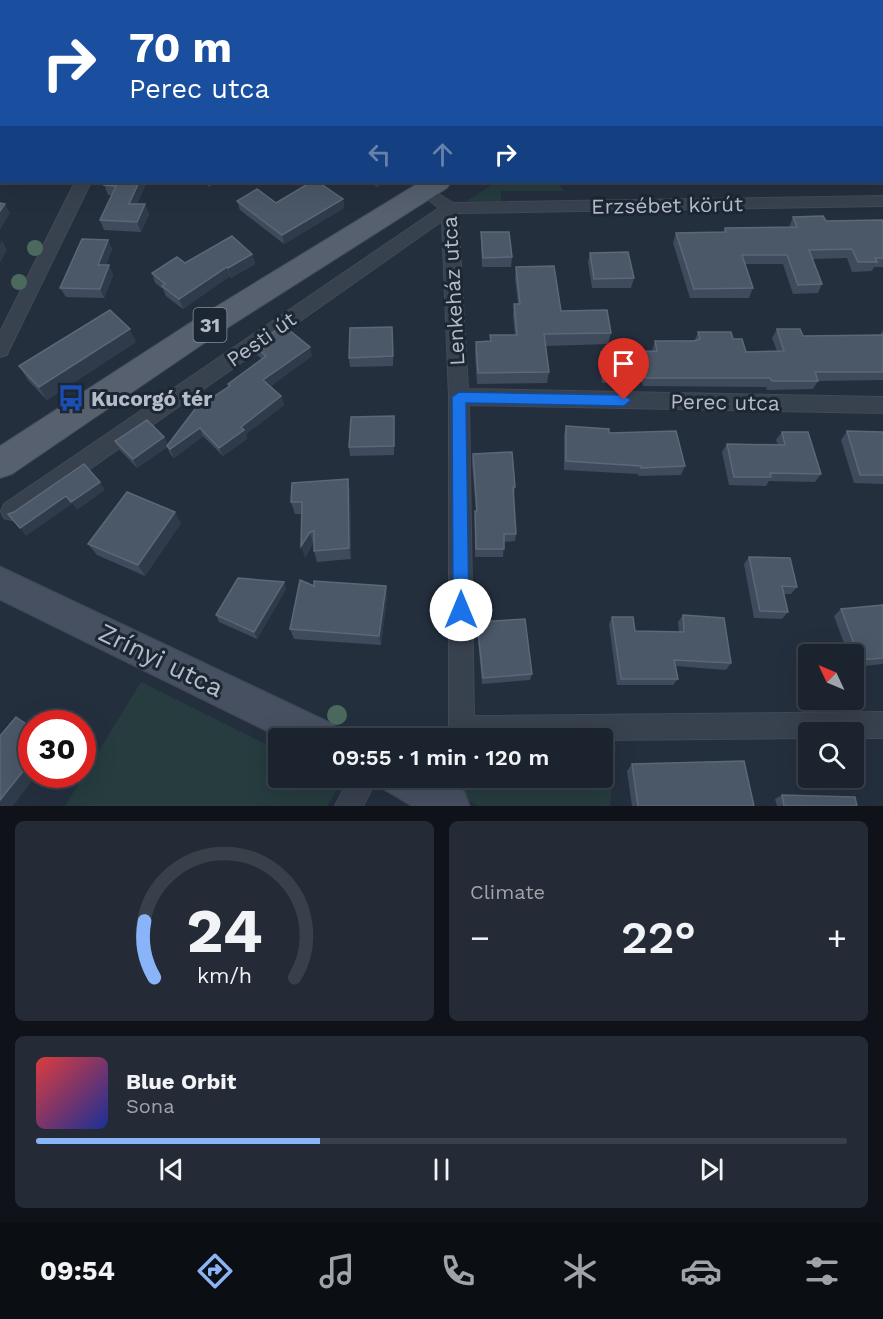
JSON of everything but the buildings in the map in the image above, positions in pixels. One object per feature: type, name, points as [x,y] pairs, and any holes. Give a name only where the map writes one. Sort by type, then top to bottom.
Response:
[{"type":"main road","name":"Pesti út","points":[[0,464],[206,327],[431,186]]},
{"type":"main road","name":"Zrínyi utca","points":[[0,582],[300,728]]},
{"type":"main road","points":[[429,788],[445,794]]},
{"type":"street","points":[[0,350],[83,183]]},
{"type":"street","name":"Lenkeház utca","points":[[431,186],[450,208],[459,397],[461,728]]},
{"type":"street","name":"Erzsébet körút","points":[[450,208],[883,201]]},
{"type":"street","name":"Pesti út","points":[[12,511],[450,208]]},
{"type":"street","name":"Perec utca","points":[[459,397],[883,405]]},
{"type":"street","points":[[613,730],[883,725]]},
{"type":"street","points":[[348,806],[359,788]]},
{"type":"green space","points":[[494,183],[558,183],[564,191],[501,191],[501,201],[467,201]]},
{"type":"green space","points":[[141,682],[268,746],[268,788],[338,788],[327,806],[65,806],[76,788],[96,788],[96,755]]},
{"type":"green space","points":[[613,747],[616,747],[613,776]]},
{"type":"green space","points":[[459,788],[612,788],[610,806],[478,806],[457,794]]},
{"type":"place","name":"Kucorgó tér","points":[[71,398]]},
{"type":"route","points":[[461,610],[459,397],[624,400]]}]
